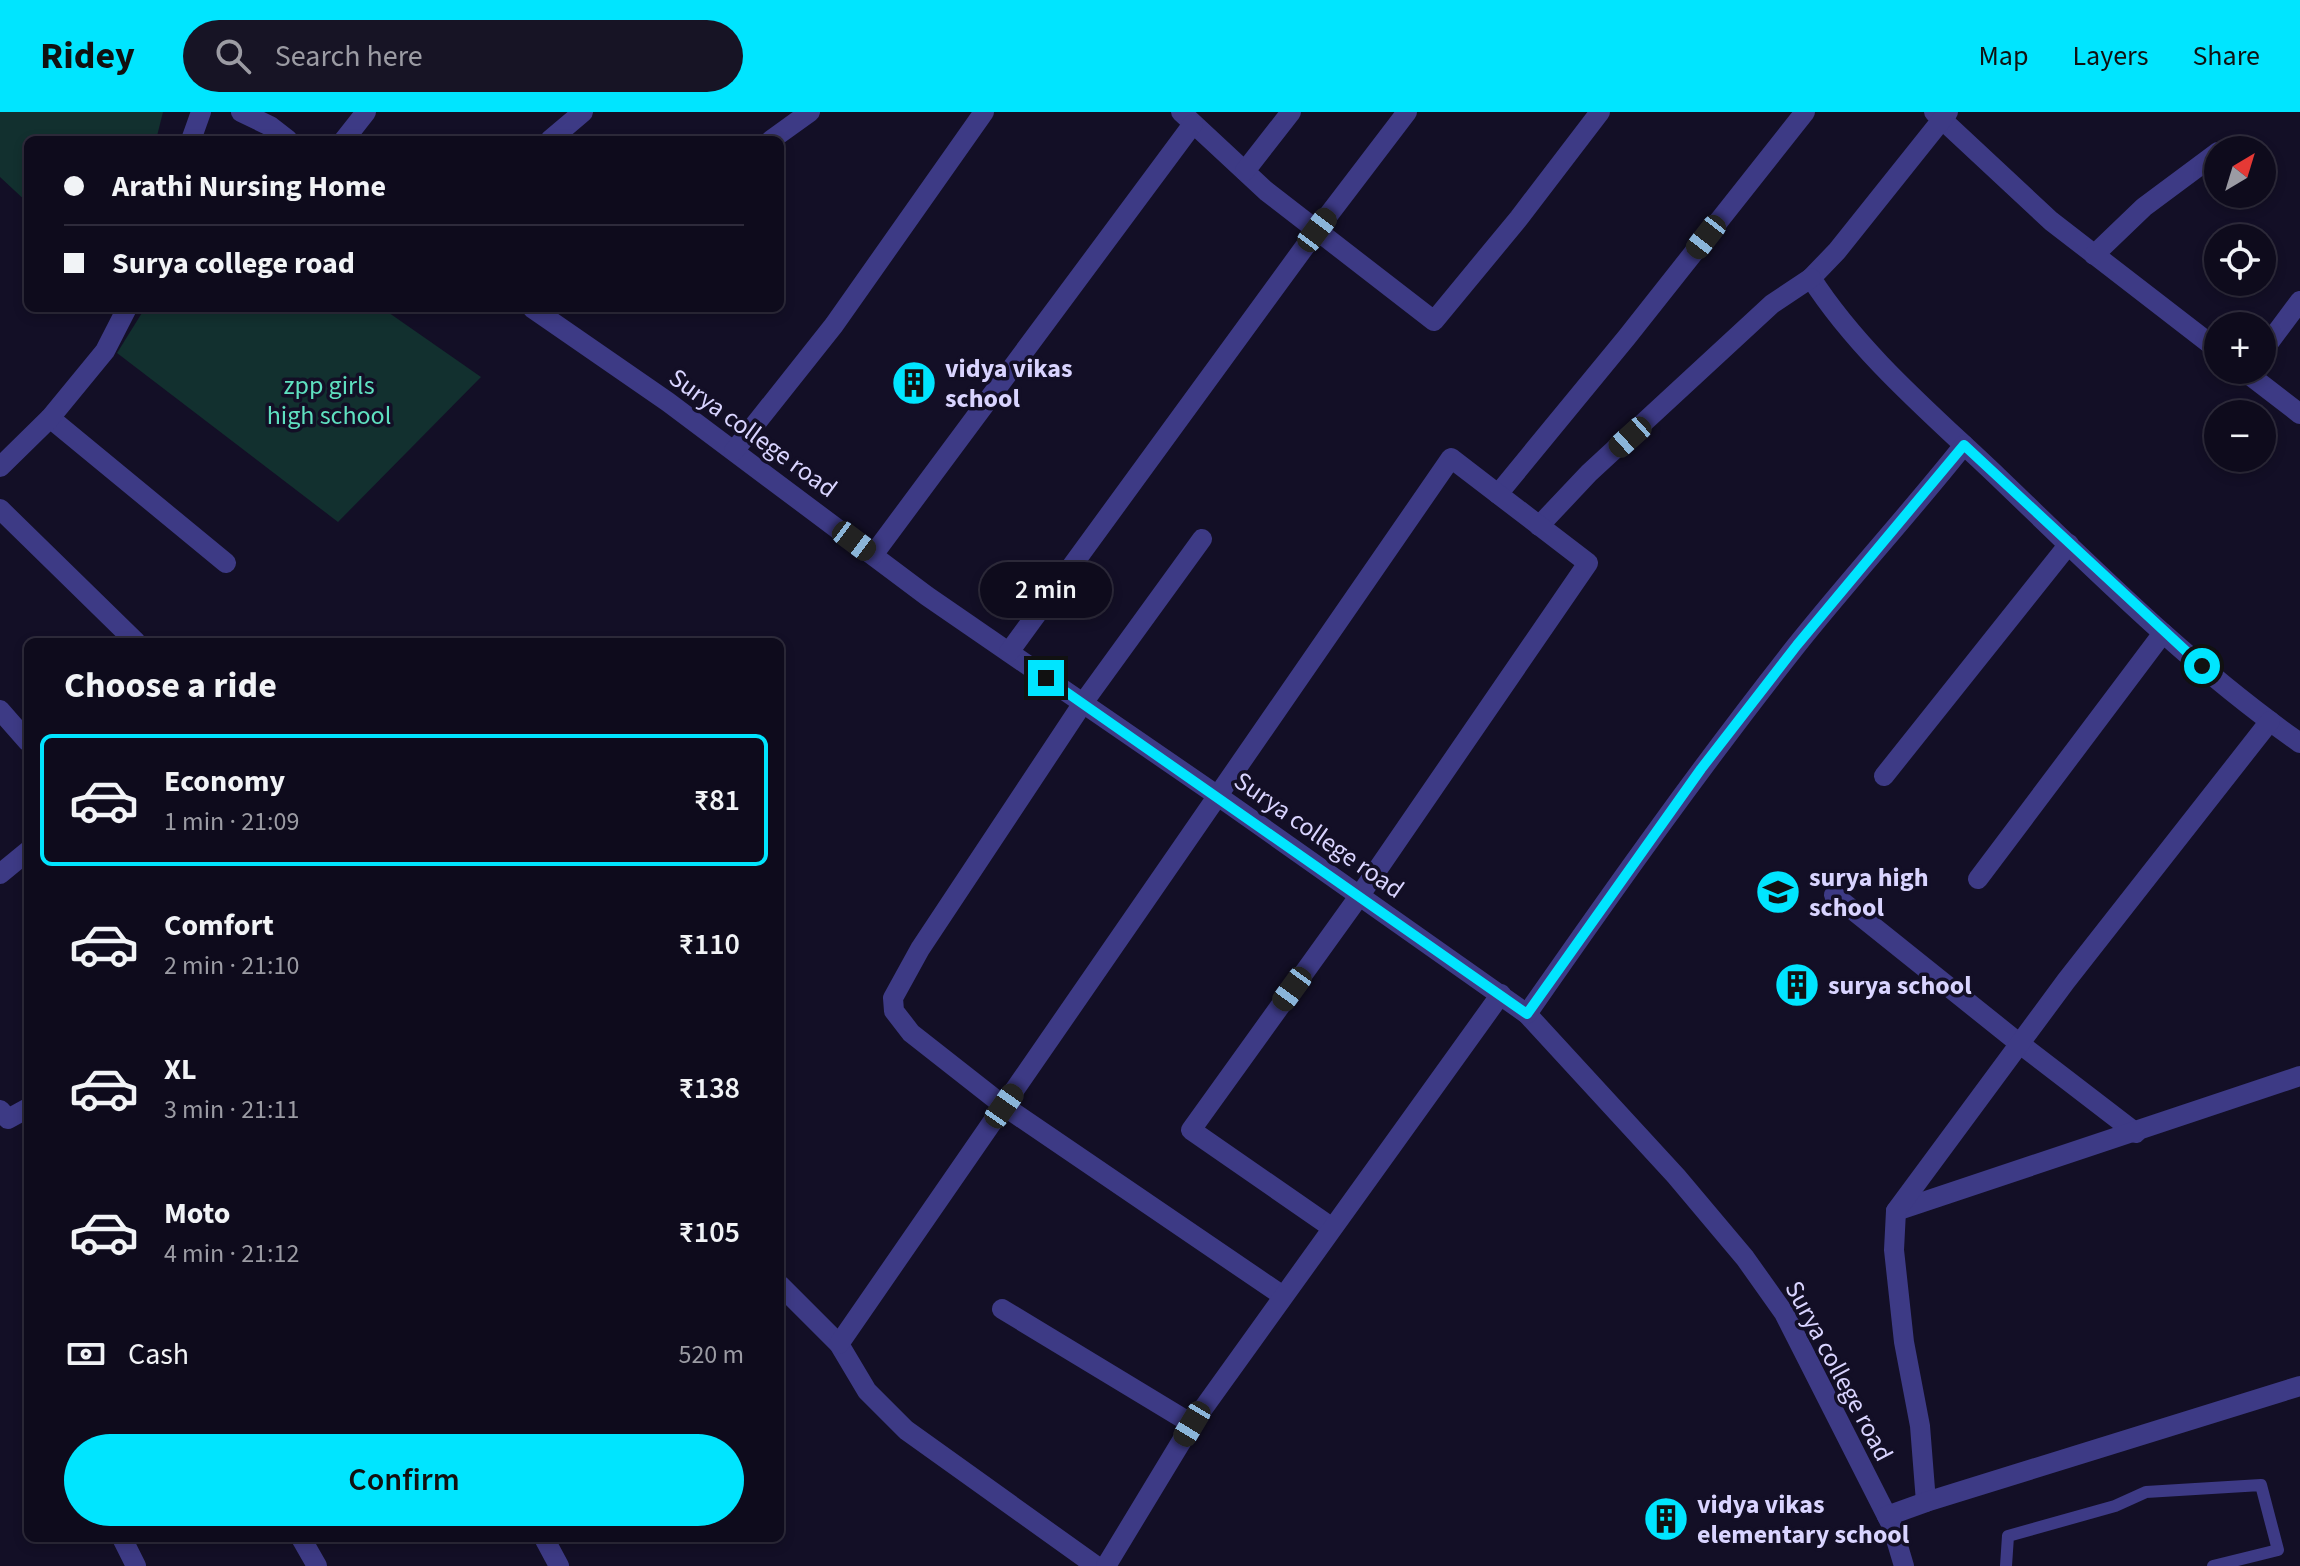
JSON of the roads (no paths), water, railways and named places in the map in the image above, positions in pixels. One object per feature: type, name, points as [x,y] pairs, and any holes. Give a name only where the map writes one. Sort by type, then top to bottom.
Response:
[{"type":"street","points":[[192,136],[201,112]]},
{"type":"street","points":[[241,112],[283,136]]},
{"type":"street","points":[[347,136],[366,112]]},
{"type":"street","points":[[555,136],[583,112]]},
{"type":"street","points":[[777,136],[810,112]]},
{"type":"street","points":[[734,451],[834,325],[984,112]]},
{"type":"street","points":[[1245,171],[1291,112]]},
{"type":"street","points":[[1009,652],[1317,230],[1407,112]]},
{"type":"street","points":[[873,555],[1187,118],[1245,171],[1434,321],[1519,218],[1600,112]]},
{"type":"street","points":[[1498,494],[1805,112]]},
{"type":"street","points":[[1539,526],[1589,473],[1772,304],[1811,278],[1837,251],[1941,114],[2051,221],[2204,339]]},
{"type":"street","points":[[2094,255],[2144,207],[2204,163]]},
{"type":"street","points":[[1811,278],[1830,308],[1859,342],[1964,445],[2163,633],[2300,743]]},
{"type":"street","points":[[2276,333],[2300,301]]},
{"type":"street","points":[[0,467],[50,418],[105,351],[125,312]]},
{"type":"street","name":"Surya college road","points":[[556,314],[873,555],[1527,1014],[1613,1106],[1745,1258],[1784,1313],[1887,1516],[1904,1566]]},
{"type":"street","points":[[2262,384],[2300,414]]},
{"type":"street","points":[[50,418],[226,563]]},
{"type":"street","points":[[1527,1014],[1701,769],[1797,645],[1964,445]]},
{"type":"street","points":[[839,1344],[1451,458],[1588,563],[1360,895],[1191,1130],[1331,1227]]},
{"type":"street","points":[[0,509],[132,638]]},
{"type":"street","points":[[1202,539],[1083,703],[920,949],[893,998],[894,1011],[911,1033],[1004,1106],[1283,1296]]},
{"type":"street","points":[[1884,776],[2069,544]]},
{"type":"street","points":[[1978,879],[2163,633]]},
{"type":"street","points":[[0,710],[24,737]]},
{"type":"street","points":[[1926,1502],[1920,1426],[1904,1342],[1894,1250],[1896,1211],[2066,981],[2270,721]]},
{"type":"street","points":[[0,874],[24,854]]},
{"type":"street","points":[[1834,895],[2136,1133]]},
{"type":"street","points":[[1106,1566],[1192,1424],[1501,994]]},
{"type":"street","points":[[1896,1211],[2300,1076]]},
{"type":"street","points":[[0,1110],[8,1119],[24,1110]]},
{"type":"street","points":[[784,1289],[839,1344],[867,1391],[906,1430],[1096,1566]]},
{"type":"street","points":[[1002,1309],[1192,1424]]},
{"type":"street","points":[[1887,1516],[2300,1386]]},
{"type":"street","points":[[124,1542],[136,1566]]},
{"type":"street","points":[[303,1542],[317,1566]]},
{"type":"street","points":[[546,1542],[559,1566]]},
{"type":"lane","points":[[2006,1566],[2008,1536],[2115,1506],[2146,1492],[2261,1485],[2278,1550],[2213,1566]]},
{"type":"place","name":"vidya vikas school","points":[[914,383]]},
{"type":"place","name":"surya high school","points":[[1778,892]]},
{"type":"place","name":"surya school","points":[[1797,985]]},
{"type":"place","name":"vidya vikas elementary school","points":[[1666,1519]]},
{"type":"park label","name":"zpp girls high school","points":[[329,400]]}]
